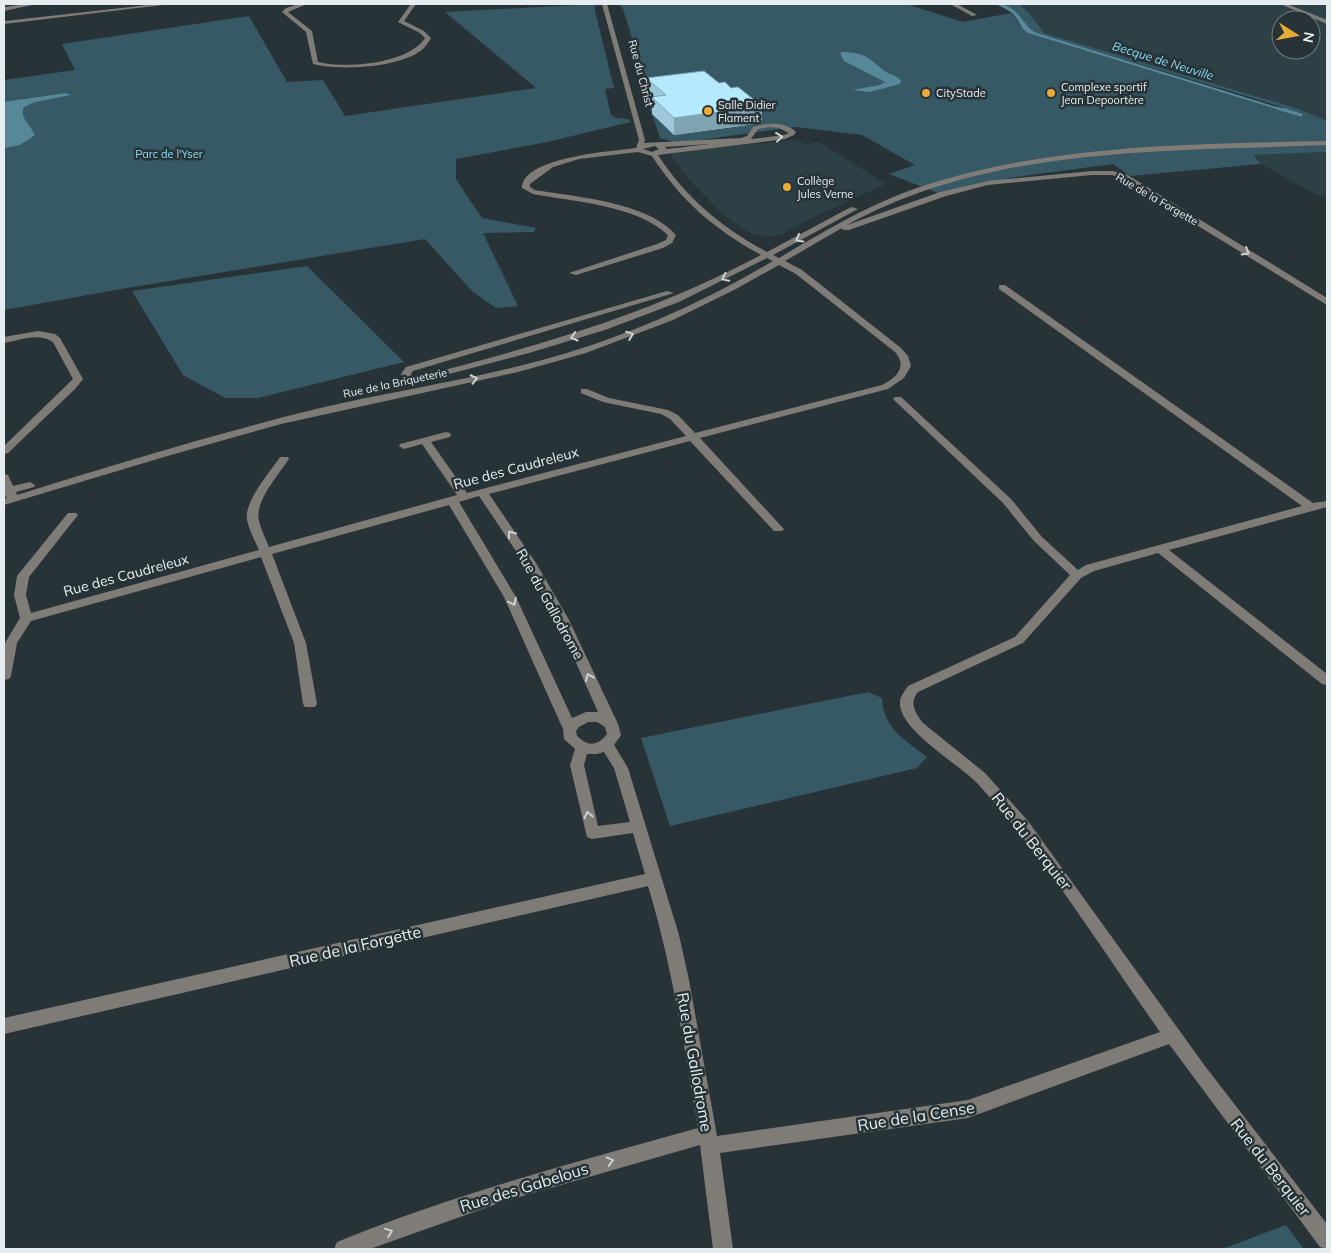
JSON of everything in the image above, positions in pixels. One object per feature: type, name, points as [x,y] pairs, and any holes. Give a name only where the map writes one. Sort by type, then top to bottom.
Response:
[{"type":"street","points":[[4,9],[34,4]]},
{"type":"street","points":[[4,22],[168,4]]},
{"type":"street","points":[[304,4],[286,10],[286,14],[308,29],[314,61],[322,65],[352,65],[384,62],[410,55],[427,44],[428,36],[401,22],[413,4]]},
{"type":"street","name":"Rue du Christ","points":[[604,4],[642,140],[640,148]]},
{"type":"street","name":"Rue du Christ","points":[[609,4],[632,83]]},
{"type":"street","points":[[953,4],[974,15]]},
{"type":"street","points":[[1282,4],[1327,22]]},
{"type":"street","name":"Rue du Christ","points":[[635,91],[646,133],[649,140],[658,149],[674,184],[707,217],[733,236],[780,261]]},
{"type":"street","points":[[573,274],[660,246],[669,241],[672,235],[667,230],[639,214],[532,192],[526,188],[526,183],[548,167],[564,161],[640,148],[658,149],[785,137],[793,132],[784,126],[763,126],[753,129],[750,137],[742,140],[658,149]]},
{"type":"street","name":"Rue de la Briqueterie","points":[[7,496],[525,351],[619,322],[706,287],[768,256],[829,222],[877,199],[906,188],[984,166],[1064,153],[1134,147],[1327,138]]},
{"type":"street","name":"Rue de la Briqueterie","points":[[7,496],[182,448],[360,403],[554,360],[630,335],[705,302],[859,215],[935,184],[980,173],[1082,155],[1327,143]]},
{"type":"street","name":"Rue de la Forgette","points":[[833,230],[863,224],[889,212],[955,190],[988,183],[1106,172],[1122,176],[1327,302]]},
{"type":"street","points":[[895,199],[893,197],[903,192],[906,188]]},
{"type":"street","points":[[877,199],[895,199],[909,205]]},
{"type":"street","name":"Rue des Caudreleux","points":[[26,618],[458,498],[885,387],[896,382],[905,372],[906,363],[903,354],[799,272],[780,261]]},
{"type":"street","points":[[1002,287],[1311,507]]},
{"type":"street","name":"Rue de la Briqueterie","points":[[409,382],[406,374],[409,368],[670,293]]},
{"type":"street","points":[[4,340],[38,334],[53,336],[78,378],[72,387],[4,450]]},
{"type":"street","points":[[360,403],[401,388],[409,382],[443,385]]},
{"type":"street","points":[[584,391],[606,400],[669,414],[694,437],[778,529]]},
{"type":"street","points":[[898,399],[1007,501],[1038,539],[1077,575]]},
{"type":"street","points":[[404,446],[446,435]]},
{"type":"street","points":[[425,441],[458,498],[510,597],[539,656],[570,729],[572,740],[582,748],[594,749],[606,745],[614,735],[614,729],[609,721],[598,717],[586,717],[576,722],[570,729]]},
{"type":"street","points":[[284,459],[257,501],[252,513],[300,643],[310,704]]},
{"type":"street","points":[[4,477],[7,496]]},
{"type":"street","name":"Rue du Gallodrome","points":[[482,492],[526,556],[552,600],[572,637],[609,721]]},
{"type":"street","name":"Rue du Berquier","points":[[1327,504],[1101,564],[1077,575],[1019,640],[913,689],[905,703],[911,718],[918,726],[980,777],[1024,825],[1172,1035],[1327,1240]]},
{"type":"street","points":[[4,676],[11,643],[26,618],[20,595],[23,576],[72,515]]},
{"type":"street","points":[[1159,548],[1327,681]]},
{"type":"street","points":[[606,745],[621,768],[654,878]]},
{"type":"street","points":[[582,748],[577,765],[592,833],[639,826]]},
{"type":"street","name":"Rue de la Forgette","points":[[4,1026],[654,878]]},
{"type":"street","name":"Rue du Gallodrome","points":[[654,878],[671,935],[681,980],[709,1140],[723,1249]]},
{"type":"street","name":"Rue de la Cense","points":[[709,1140],[968,1109],[994,1102],[1172,1035]]},
{"type":"street","name":"Rue des Gabelous","points":[[344,1249],[505,1191],[709,1140]]},
{"type":"shaded area","points":[[996,4],[1011,8],[1037,33],[1280,108],[1291,109],[1276,109],[1028,33],[1012,13]]},
{"type":"shaded area","points":[[1019,4],[1327,4],[1327,121],[1299,109],[1044,33],[1031,15]]},
{"type":"shaded area","points":[[840,53],[859,54],[868,58],[898,78],[901,81],[900,84],[870,92],[852,90],[880,85],[885,82],[844,61]]},
{"type":"shaded area","points":[[66,93],[71,95],[35,102],[24,107],[24,118],[35,135],[20,145],[4,148],[4,102]]},
{"type":"shaded area","name":"Collège Jules Verne","points":[[796,140],[806,144],[819,142],[886,184],[812,218],[781,235],[764,237],[752,234],[723,215],[689,180],[671,156],[673,153],[681,151]]},
{"type":"shaded area","points":[[1327,152],[1327,194],[1319,196],[1261,164],[1252,155]]},
{"type":"green space","name":"Parc de l'Yser","points":[[595,4],[595,11],[614,88],[605,89],[611,115],[616,118],[628,119],[631,122],[547,142],[456,159],[456,179],[482,218],[536,228],[534,232],[483,233],[518,306],[496,308],[472,291],[425,239],[4,310],[4,80],[75,70],[62,44],[249,16],[287,82],[323,80],[345,116],[536,88],[445,12]]},
{"type":"green space","points":[[619,4],[906,4],[963,22],[1011,13],[1028,33],[1276,109],[1285,108],[1033,32],[1017,13],[1003,4],[1019,4],[1031,15],[1044,33],[1299,109],[1327,121],[1327,152],[1253,155],[1261,164],[1130,176],[1113,164],[1016,177],[938,193],[889,174],[915,165],[862,135],[796,127],[678,143],[660,138],[643,87],[646,83],[623,9]]},
{"type":"green space","points":[[307,266],[404,362],[258,398],[225,398],[183,375],[132,291]]},
{"type":"green space","points":[[868,692],[882,698],[886,717],[891,725],[903,739],[927,757],[917,768],[670,826],[641,738]]},
{"type":"green space","points":[[1286,1225],[1304,1249],[1222,1249]]},
{"type":"building","points":[[704,71],[719,83],[725,82],[731,88],[738,87],[762,106],[674,118],[652,97],[666,95],[646,78]]},
{"type":"waterway","name":"Becque de Neuville","points":[[1277,108],[1301,115]]},
{"type":"place","name":"CityStade","points":[[926,93]]},
{"type":"place","name":"Complexe sportif Jean Depoortère","points":[[1051,93]]},
{"type":"place","name":"Salle Didier Flament","points":[[708,111]]},
{"type":"place","name":"Collège Jules Verne","points":[[787,187]]}]
